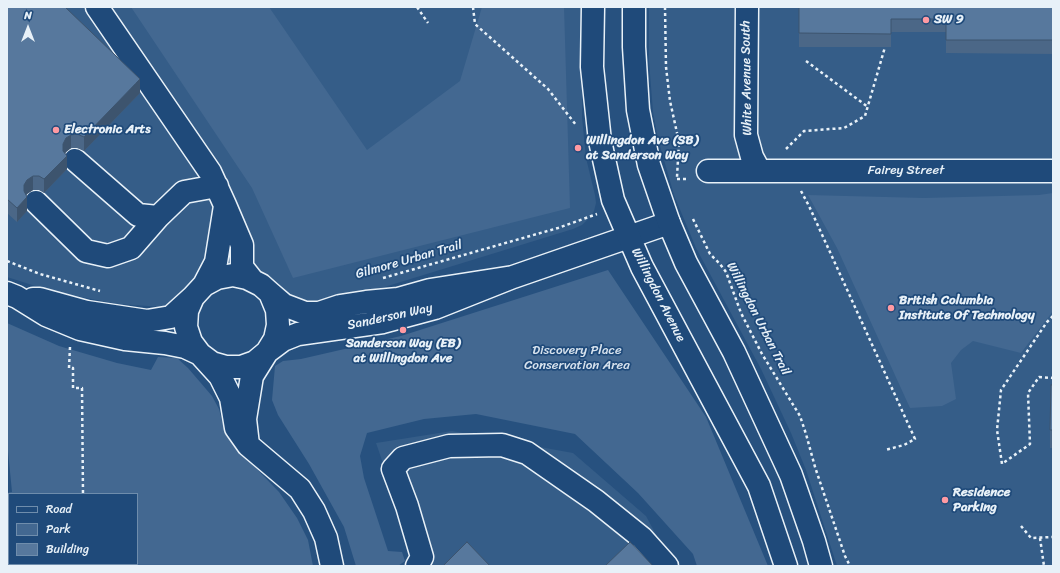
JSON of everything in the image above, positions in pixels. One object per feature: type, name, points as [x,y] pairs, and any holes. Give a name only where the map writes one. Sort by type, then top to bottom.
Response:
[{"type":"street","points":[[97,7],[210,172],[242,245],[242,266],[262,287],[277,310],[278,325],[275,339],[252,376],[245,419],[248,445]]},
{"type":"street","name":"Willingdon Avenue","points":[[593,7],[592,67],[600,141],[613,200],[642,267],[759,486],[786,566]]},
{"type":"street","points":[[634,7],[634,47],[638,110],[649,165],[669,223],[686,263],[734,352],[791,475],[814,540],[821,566]]},
{"type":"street","name":"White Avenue South","points":[[746,7],[746,135],[752,157],[759,170]]},
{"type":"street","points":[[75,160],[138,215],[158,217]]},
{"type":"street","name":"Fairey Street","points":[[708,171],[1053,171]]},
{"type":"street","points":[[36,202],[86,250],[108,256],[131,248],[158,217],[184,192],[221,195]]},
{"type":"street","points":[[221,195],[216,262],[187,311],[186,327],[191,342],[220,376],[231,398],[236,428],[248,445],[300,489],[314,511],[326,538],[332,566]]},
{"type":"street","name":"Sanderson Way","points":[[267,352],[283,340],[298,334],[383,322],[435,308],[513,277],[669,223]]},
{"type":"street","points":[[12,295],[40,299],[87,312],[147,321],[170,317],[198,291],[217,278],[233,275],[247,278],[262,287]]},
{"type":"street","name":"Sanderson Way","points":[[262,287],[284,305],[305,313],[319,313],[340,306],[398,299],[430,290],[513,277]]},
{"type":"street","points":[[12,295],[46,315],[80,329],[125,339],[185,347],[200,354],[212,363],[226,367],[241,367],[255,362],[267,352]]},
{"type":"street","points":[[417,566],[422,557],[407,506],[393,469],[403,458],[449,446],[502,445],[527,453],[596,501],[642,538],[667,566]]},
{"type":"path","points":[[417,7],[428,23]]},
{"type":"path","points":[[473,7],[475,24],[548,89],[577,127]]},
{"type":"path","points":[[665,7],[666,67],[670,101],[679,142],[678,186]]},
{"type":"path","points":[[782,154],[804,131],[844,128],[865,116],[885,47]]},
{"type":"path","points":[[806,62],[868,107]]},
{"type":"path","points":[[800,189],[915,438],[904,445],[885,450]]},
{"type":"path","name":"Gilmore Urban Trail","points":[[379,279],[558,228],[592,215]]},
{"type":"path","name":"Willingdon Urban Trail","points":[[691,216],[710,254],[726,272],[739,308],[762,354],[800,416],[815,467],[845,556],[850,566]]},
{"type":"path","points":[[7,261],[40,274],[105,292]]},
{"type":"path","points":[[1053,316],[1047,322],[1002,390],[996,430],[1002,464],[1030,444],[1028,393],[1038,377],[1053,378]]},
{"type":"path","points":[[71,343],[69,368],[73,368],[73,388],[82,388],[83,493]]},
{"type":"path","points":[[1021,526],[1031,538],[1053,537]]},
{"type":"path","points":[[1040,538],[1044,566]]},
{"type":"shaded area","points":[[7,7],[582,7],[582,117],[586,158],[595,195],[596,203],[594,211],[582,225],[573,229],[365,293],[316,304],[295,300],[254,271],[164,307],[117,304],[51,291],[7,277]]},
{"type":"shaded area","name":"British Columbia Institute Of Technology","points":[[649,7],[1053,7],[1053,566],[837,566],[806,470],[791,433],[761,369],[696,248],[674,195],[658,139],[653,112],[649,61]]},
{"type":"shaded area","points":[[452,431],[573,453],[646,516],[673,566],[406,566],[416,559],[376,443]]},
{"type":"green space","points":[[131,7],[269,7],[367,150],[460,81],[482,7],[564,7],[570,208],[293,278],[252,188]]},
{"type":"green space","points":[[1053,193],[1053,311],[1021,353],[973,341],[961,350],[951,363],[956,399],[942,406],[910,408],[837,248],[808,195],[924,198],[1039,195]]},
{"type":"green space","name":"Discovery Place Conservation Area","points":[[608,270],[706,417],[768,566],[697,566],[693,554],[638,493],[575,434],[476,414],[424,419],[367,433],[360,456],[364,478],[388,551],[402,552],[405,561],[398,566],[356,566],[344,527],[309,464],[278,415],[272,400],[275,366],[283,361],[301,359],[401,336]]},
{"type":"green space","points":[[7,323],[59,346],[117,363],[151,370],[158,357],[177,358],[188,368],[212,396],[219,409],[223,425],[229,435],[248,460],[279,492],[297,518],[308,540],[313,566],[7,566],[7,493],[12,492],[7,441]]},
{"type":"building","name":"Electronic Arts","points":[[7,7],[65,7],[140,79],[84,137],[77,134],[66,138],[63,144],[63,151],[67,156],[44,179],[39,176],[33,176],[27,180],[24,185],[24,191],[27,197],[17,208],[7,199]]},
{"type":"building","name":"SW 9","points":[[799,7],[1053,7],[1053,40],[946,40],[946,19],[891,19],[891,34],[799,33]]},
{"type":"building","points":[[1051,385],[1053,385],[1053,430],[1050,430]]},
{"type":"building","points":[[467,542],[490,566],[443,566]]},
{"type":"building","points":[[630,542],[653,566],[605,566]]},
{"type":"place","name":"SW 9","points":[[926,20]]},
{"type":"place","name":"Electronic Arts","points":[[56,130]]},
{"type":"place","name":"Willingdon Ave (SB) at Sanderson Way","points":[[578,148]]},
{"type":"place","name":"British Columbia Institute Of Technology","points":[[891,308]]},
{"type":"place","name":"Sanderson Way (EB) at Willingdon Ave","points":[[403,330]]},
{"type":"place","name":"Residence Parking","points":[[945,500]]}]
